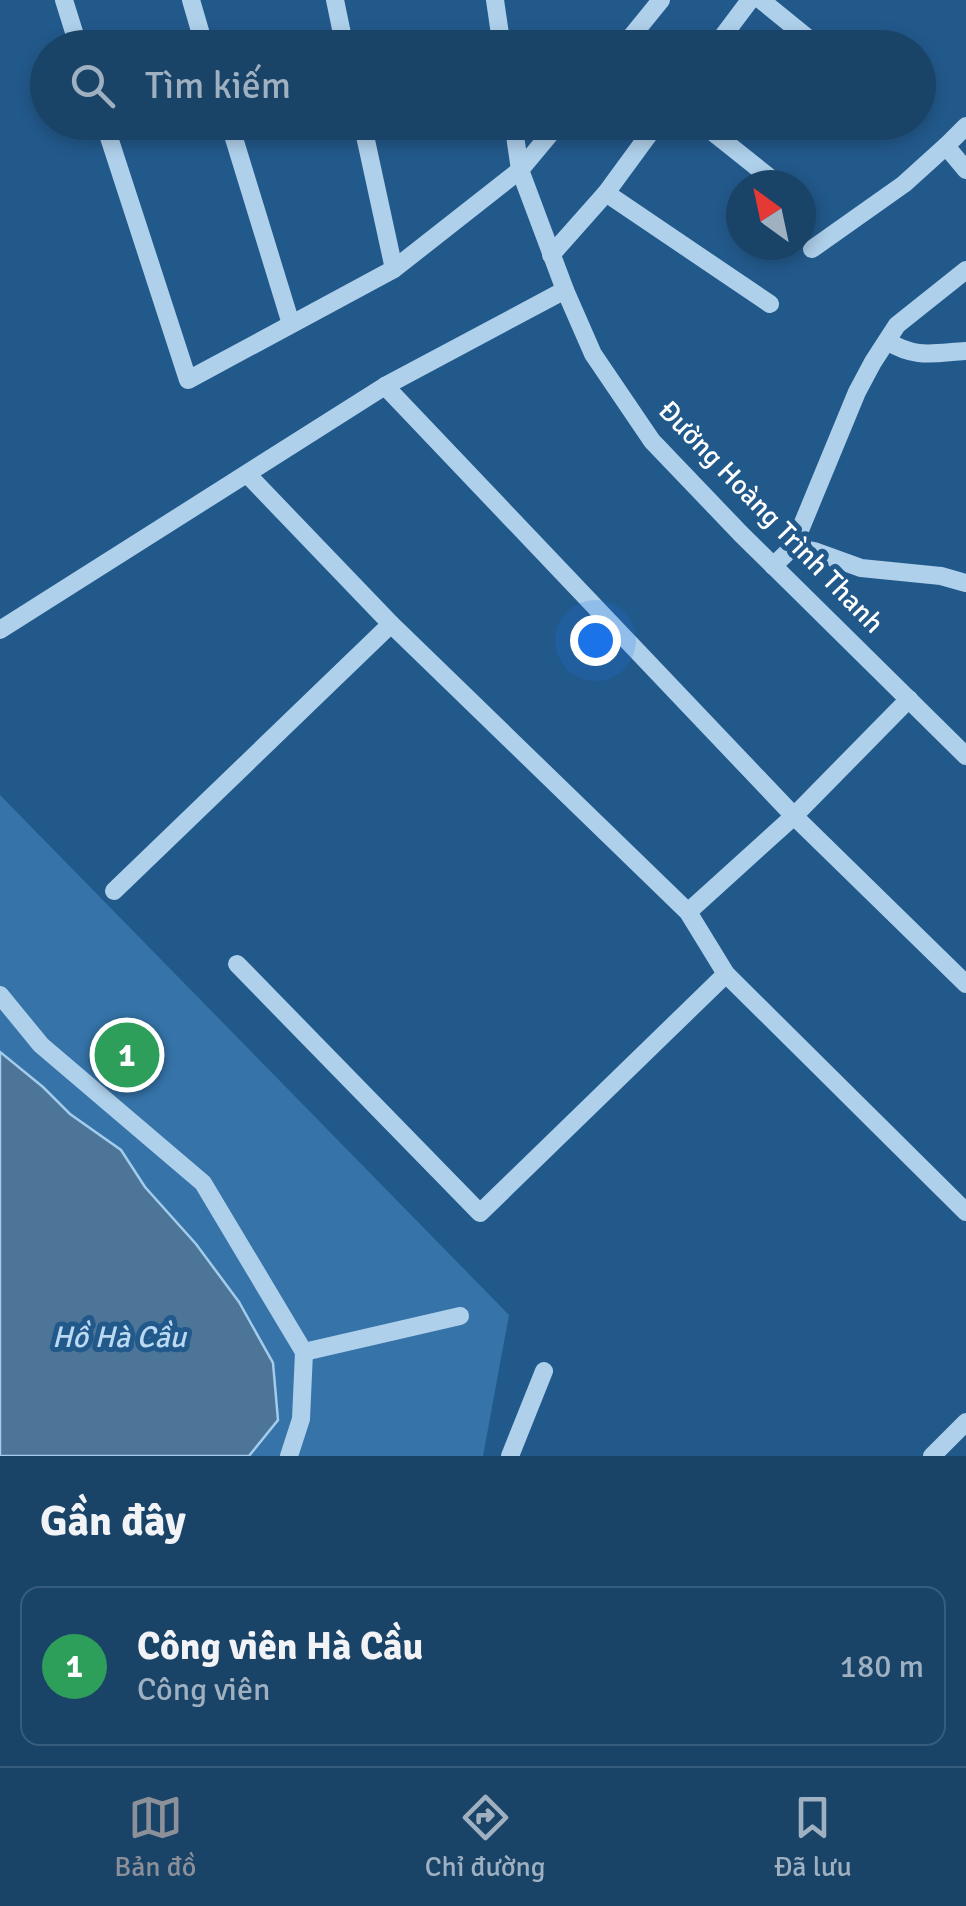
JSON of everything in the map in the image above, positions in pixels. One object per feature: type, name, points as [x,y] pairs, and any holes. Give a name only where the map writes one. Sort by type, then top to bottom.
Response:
[{"type":"street","points":[[64,0],[74,30]]},
{"type":"street","points":[[191,0],[200,30]]},
{"type":"street","points":[[335,0],[341,30]]},
{"type":"street","points":[[495,0],[499,30]]},
{"type":"street","points":[[637,30],[661,0]]},
{"type":"street","points":[[728,30],[750,0]]},
{"type":"street","points":[[761,0],[798,30]]},
{"type":"street","points":[[816,246],[904,184],[966,126]]},
{"type":"street","points":[[110,140],[188,380],[394,269],[520,170],[545,140]]},
{"type":"street","points":[[235,140],[291,324]]},
{"type":"street","points":[[366,140],[394,269]]},
{"type":"street","name":"Đường Hoàng Trình Thanh","points":[[516,140],[520,170],[565,290],[594,354],[652,441],[966,756]]},
{"type":"street","points":[[551,255],[606,193],[645,140]]},
{"type":"street","points":[[723,140],[761,170]]},
{"type":"street","points":[[946,146],[966,170]]},
{"type":"street","points":[[606,193],[770,304]]},
{"type":"street","points":[[774,566],[794,547],[857,392],[887,340],[897,325],[966,270]]},
{"type":"street","points":[[0,630],[384,386],[565,290]]},
{"type":"street","points":[[887,340],[904,352],[918,354],[966,351]]},
{"type":"street","points":[[384,386],[794,816],[966,984]]},
{"type":"street","points":[[248,474],[391,624],[688,912],[726,974],[966,1212]]},
{"type":"street","points":[[794,547],[861,568],[966,582]]},
{"type":"street","points":[[114,891],[391,624]]},
{"type":"street","points":[[688,912],[794,816],[909,698]]},
{"type":"street","points":[[237,964],[480,1214],[726,974]]},
{"type":"street","points":[[0,995],[41,1045],[203,1183],[304,1352],[300,1419],[289,1456]]},
{"type":"street","points":[[304,1352],[460,1316]]},
{"type":"street","points":[[510,1456],[544,1371]]},
{"type":"street","points":[[937,1453],[966,1422]]},
{"type":"shaded area","points":[[0,795],[509,1315],[483,1456],[0,1456]]},
{"type":"water","name":"Hồ Hà Cầu","points":[[0,1052],[70,1114],[121,1150],[145,1187],[196,1244],[239,1302],[273,1363],[278,1420],[249,1456],[0,1456]]},
{"type":"place","name":"Công viên Hà Cầu","points":[[127,1055]]}]
